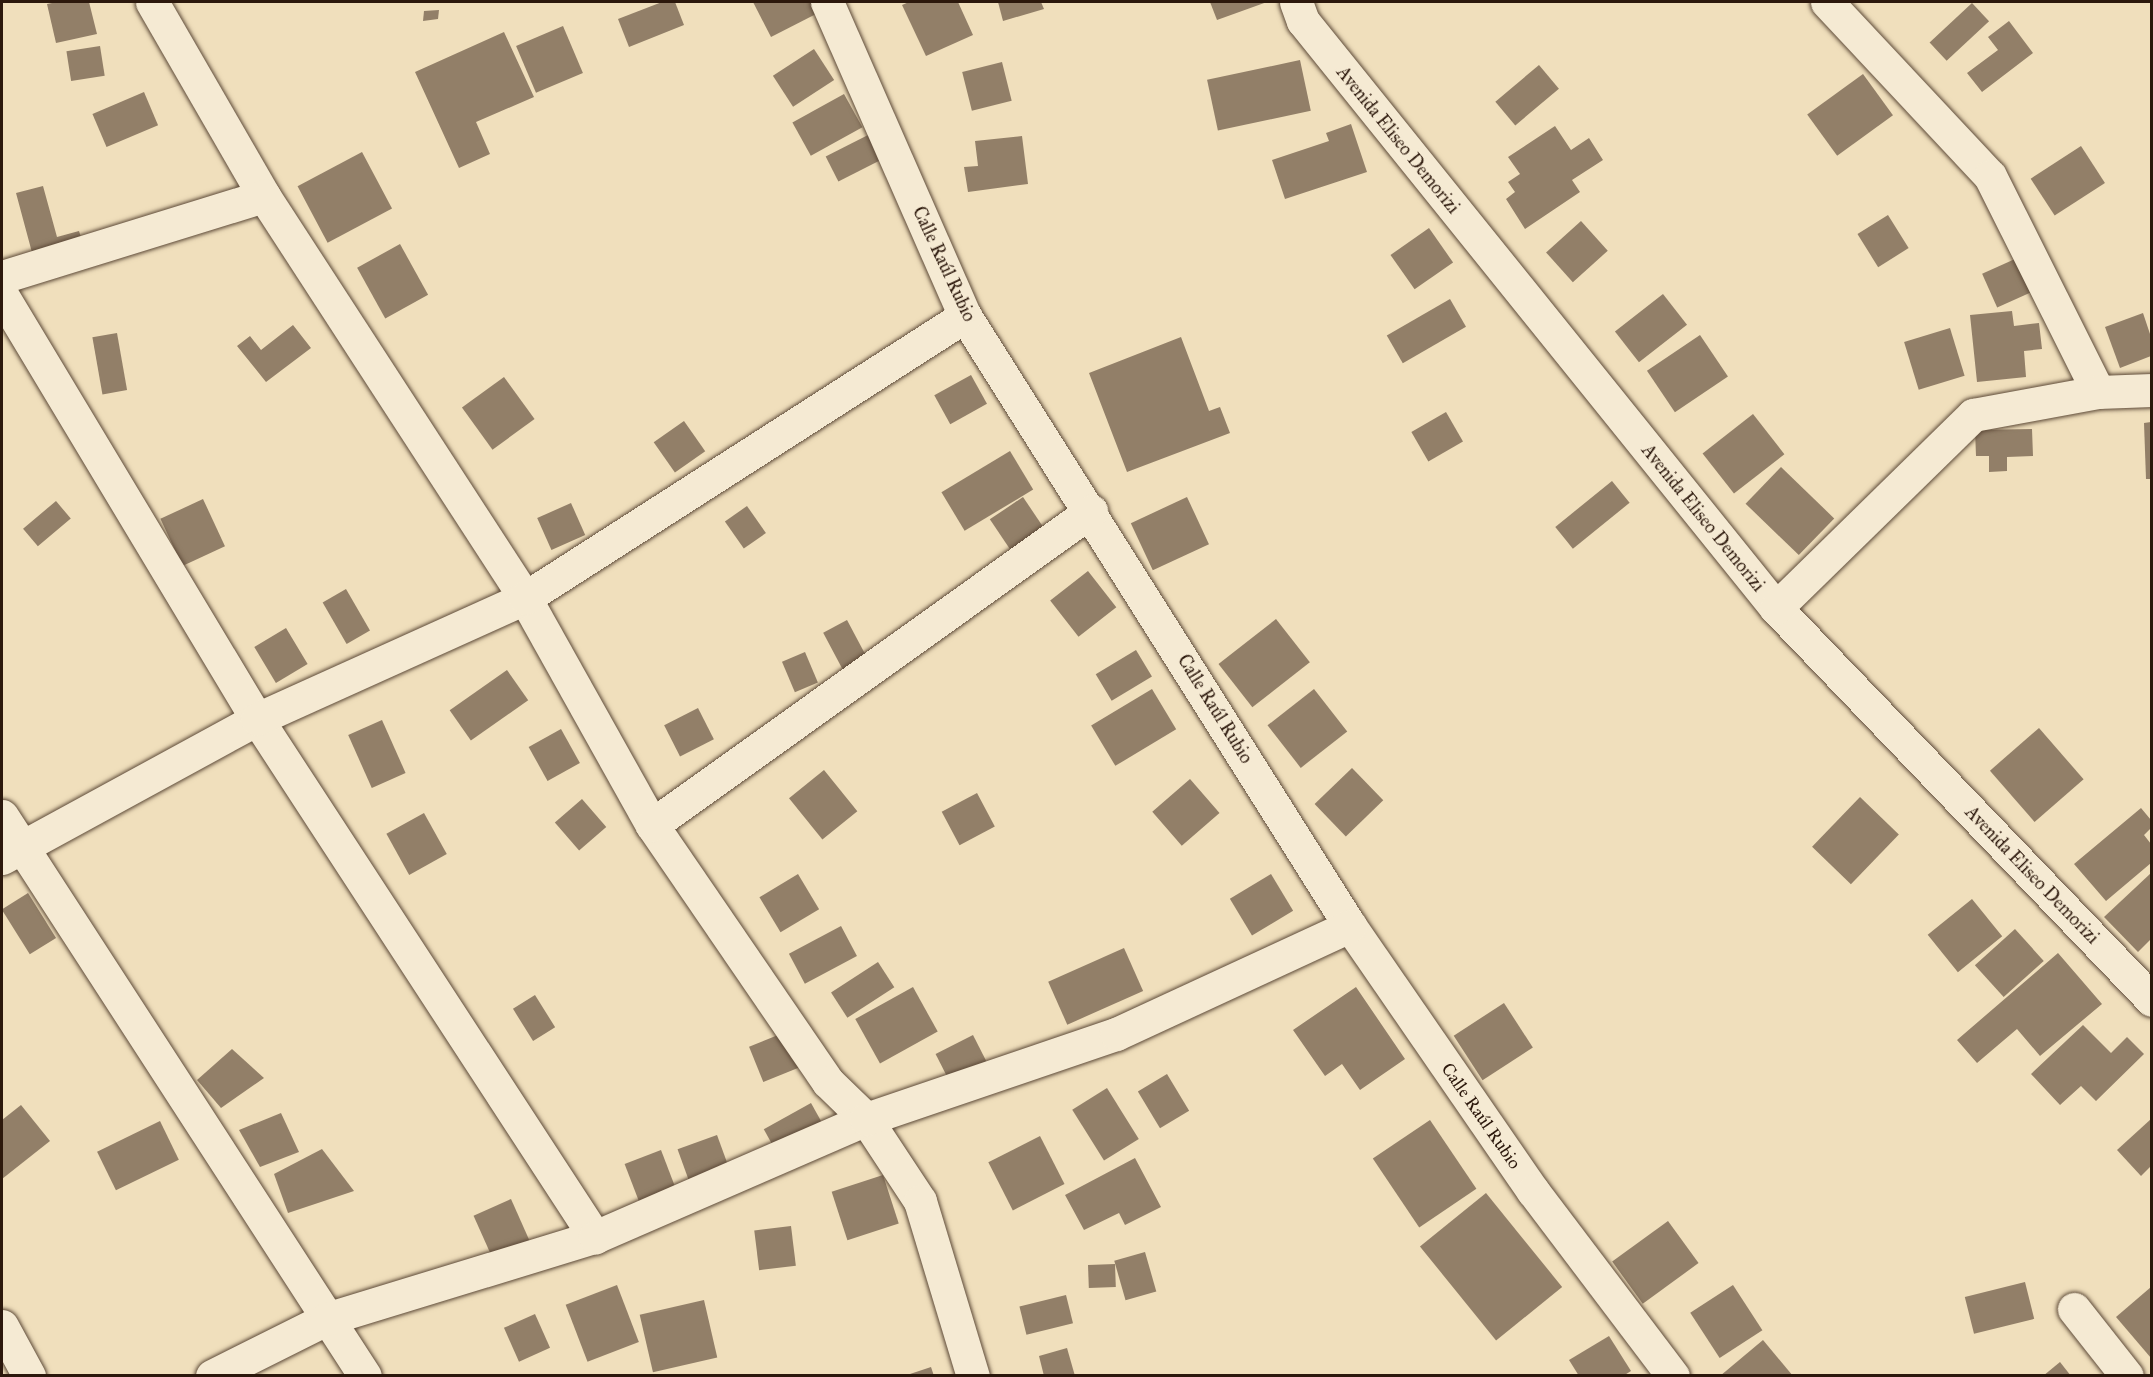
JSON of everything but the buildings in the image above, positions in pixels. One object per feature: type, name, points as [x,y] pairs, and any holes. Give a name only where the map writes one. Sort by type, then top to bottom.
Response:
[{"type":"street","points":[[152,2],[264,196],[525,598],[652,825],[828,1082],[866,1119],[920,1201],[973,1376]]},
{"type":"street","name":"Calle Raúl Rubio","points":[[827,2],[965,316],[1091,511],[1350,926],[1533,1191],[1673,1376]]},
{"type":"street","name":"Avenida Eliseo Demorizi","points":[[1296,2],[1303,21],[1776,608],[2151,1000]]},
{"type":"street","points":[[1827,2],[1990,176],[2098,392]]},
{"type":"street","points":[[2,277],[264,196]]},
{"type":"street","points":[[2,295],[257,719],[596,1237]]},
{"type":"street","points":[[11,852],[257,719],[525,598],[965,316]]},
{"type":"street","points":[[1776,608],[1973,415],[2098,392],[2151,390]]},
{"type":"street","points":[[652,825],[1091,511]]},
{"type":"street","points":[[2,816],[11,852],[365,1376]]},
{"type":"street","points":[[212,1376],[326,1319],[596,1237],[866,1119],[1116,1034],[1350,926]]},
{"type":"street","points":[[2074,1309],[2127,1376]]},
{"type":"street","points":[[2,1326],[29,1376]]}]
